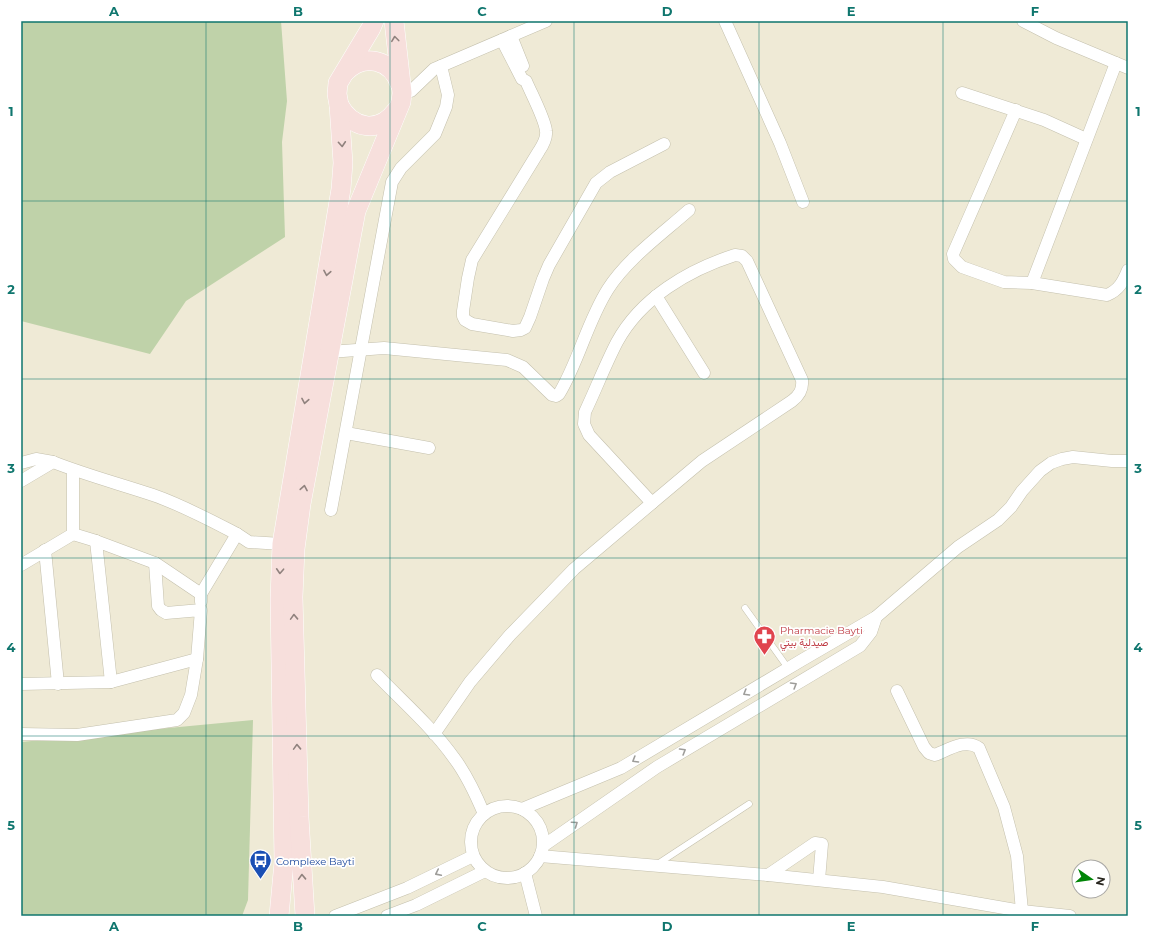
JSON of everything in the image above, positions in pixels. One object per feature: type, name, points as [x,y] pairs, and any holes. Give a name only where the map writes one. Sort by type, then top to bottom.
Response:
[{"type":"main road","points":[[279,916],[284,862],[280,599],[282,544],[341,189],[343,163],[337,94],[338,83],[374,21]]},
{"type":"main road","points":[[305,916],[299,817],[293,574],[295,549],[301,504],[356,211],[400,96],[394,21]]},
{"type":"main road","points":[[339,105],[343,112],[352,120],[362,125],[371,126],[386,121],[392,116],[400,96],[394,72],[389,67],[376,61],[369,60],[355,64],[344,73]]},
{"type":"street","points":[[400,96],[411,91],[434,69],[546,21]]},
{"type":"street","points":[[725,21],[780,143],[803,202]]},
{"type":"street","points":[[1023,21],[1056,38],[1128,68]]},
{"type":"street","points":[[507,38],[527,76],[526,81],[544,122],[546,136],[539,151],[472,260],[463,311],[463,316],[468,323],[513,331],[525,328],[549,265],[596,183],[610,172],[664,144]]},
{"type":"street","points":[[1032,283],[1116,63]]},
{"type":"street","points":[[331,510],[392,182],[402,168],[434,134],[446,107],[448,95],[441,66]]},
{"type":"street","points":[[962,93],[1044,120],[1086,139]]},
{"type":"street","points":[[1016,110],[953,254],[954,259],[962,267],[1004,282],[1032,283],[1107,295],[1115,292],[1123,283],[1128,270]]},
{"type":"street","points":[[329,352],[384,348],[507,360],[523,367],[552,395],[556,396],[559,394],[607,290],[619,273],[689,210]]},
{"type":"street","points":[[434,734],[470,682],[510,635],[574,568],[652,504],[702,461],[797,397],[802,386],[802,380],[747,260],[742,256],[735,255],[712,264],[674,283],[656,296],[629,324],[618,341],[585,412],[584,424],[589,435],[652,504]]},
{"type":"street","points":[[656,296],[704,373]]},
{"type":"street","points":[[346,433],[429,448]]},
{"type":"street","points":[[522,809],[622,768],[876,617],[958,547],[998,520],[1011,507],[1022,491],[1040,471],[1051,463],[1073,457],[1106,461],[1128,461]]},
{"type":"street","points":[[21,463],[36,459],[54,462],[73,470],[187,508],[250,542],[282,544]]},
{"type":"street","points":[[21,481],[54,462]]},
{"type":"street","points":[[73,470],[73,534]]},
{"type":"street","points":[[21,565],[73,534],[155,563],[201,594]]},
{"type":"street","points":[[21,734],[77,734],[177,720],[184,713],[191,695],[197,660],[201,594],[237,534]]},
{"type":"street","points":[[96,541],[111,682]]},
{"type":"street","points":[[45,550],[58,684]]},
{"type":"street","points":[[155,563],[158,606],[161,610],[166,613],[201,610]]},
{"type":"street","points":[[541,851],[657,767],[860,646],[871,632],[876,617]]},
{"type":"street","points":[[21,684],[111,682],[197,660]]},
{"type":"street","points":[[802,660],[810,676]]},
{"type":"street","points":[[377,675],[450,752],[471,785],[484,814]]},
{"type":"street","points":[[897,691],[924,748],[929,753],[935,755],[966,744],[974,745],[979,748],[1004,807],[1017,856],[1022,910]]},
{"type":"street","points":[[502,806],[512,806],[522,809],[531,815],[538,824],[542,835],[541,851],[534,866],[525,873],[514,877],[503,878],[485,871],[473,856],[471,840],[477,822],[484,814],[492,809],[502,806]]},
{"type":"street","points":[[768,875],[815,843],[820,842],[822,844],[819,880]]},
{"type":"street","points":[[541,851],[655,865],[883,887],[1022,910],[1070,916]]},
{"type":"street","points":[[335,916],[407,888],[473,856]]},
{"type":"street","points":[[387,916],[485,871]]},
{"type":"street","points":[[525,873],[536,916]]},
{"type":"lane","points":[[745,608],[788,668]]},
{"type":"lane","points":[[655,865],[750,804]]},
{"type":"green space","points":[[21,21],[281,21],[287,101],[282,142],[285,237],[186,301],[150,354],[21,321]]},
{"type":"green space","points":[[253,720],[248,900],[242,916],[21,916],[21,742]]},
{"type":"place","name":"Pharmacie Bayti صيدلية بيتي","points":[[764,656]]},
{"type":"place","name":"Complexe Bayti","points":[[260,880]]}]
